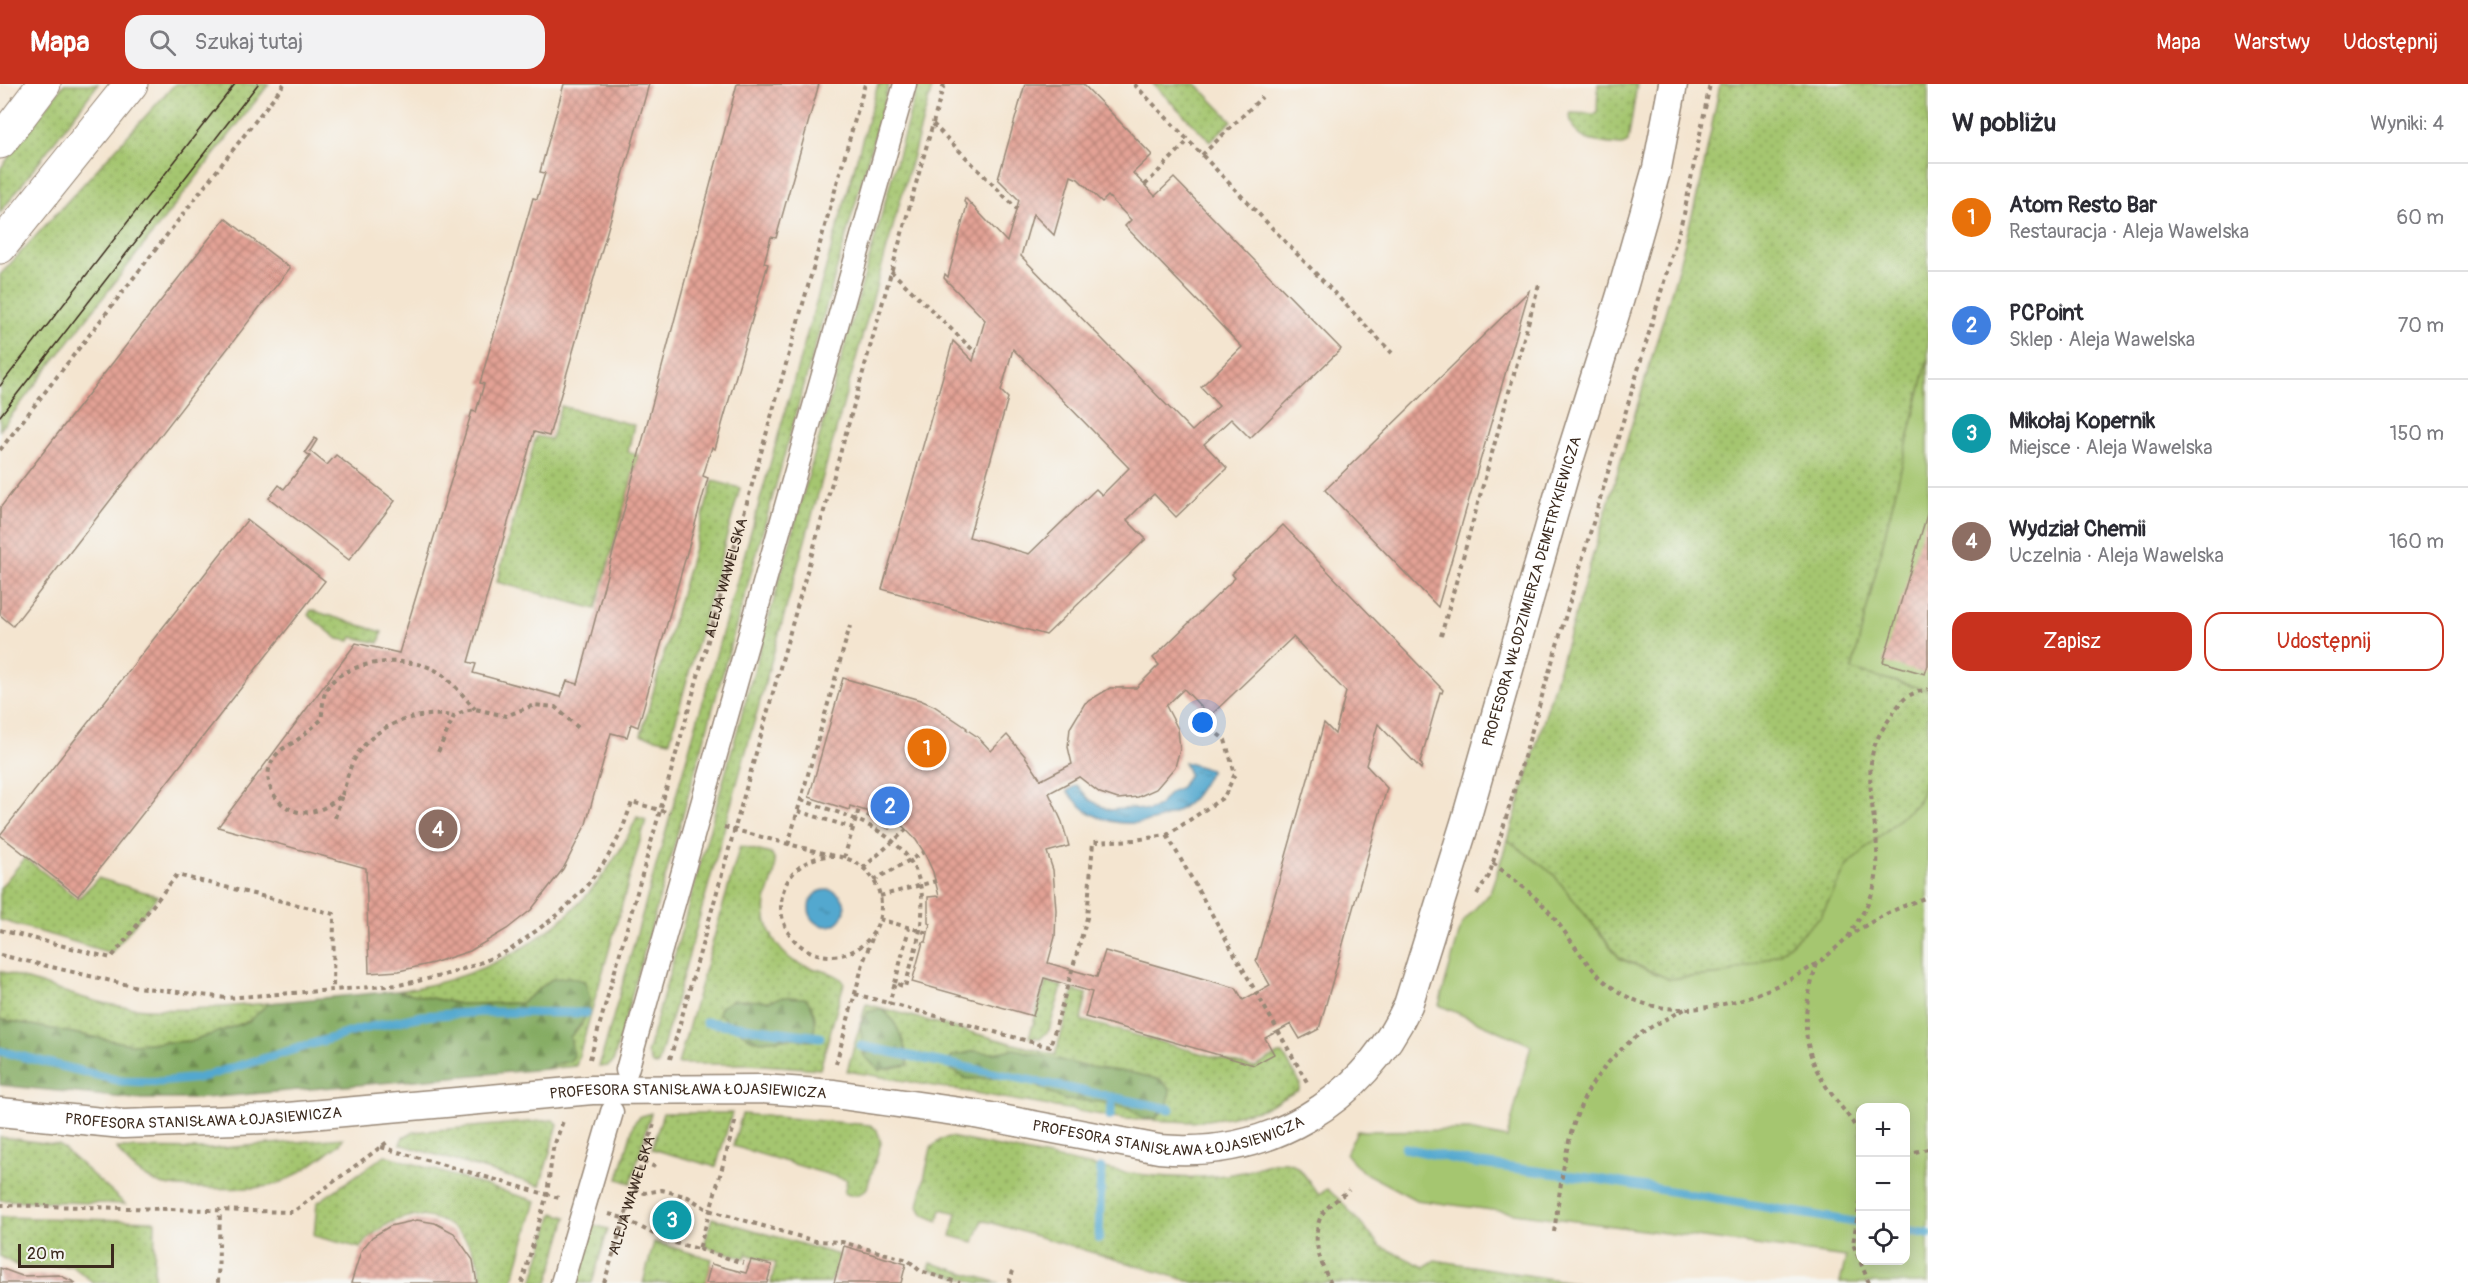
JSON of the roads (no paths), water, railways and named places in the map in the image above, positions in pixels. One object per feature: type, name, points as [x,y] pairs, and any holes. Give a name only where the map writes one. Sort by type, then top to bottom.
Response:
[{"type":"main road","points":[[0,142],[44,84]]},
{"type":"main road","points":[[0,247],[131,84]]},
{"type":"street","points":[[627,1070],[905,84]]},
{"type":"street","name":"PROFESORA WŁODZIMIERZA DEMETRYKIEWICZA","points":[[1354,1083],[1380,1055],[1396,1031],[1408,1005],[1465,823],[1565,473],[1658,168],[1673,84]]},
{"type":"street","name":"PROFESORA STANISŁAWA ŁOJASIEWICZA","points":[[0,1112],[123,1124],[265,1119],[601,1090],[732,1088],[834,1094],[975,1114],[1159,1149],[1188,1151],[1217,1149],[1245,1143],[1303,1121],[1337,1099],[1354,1083]]},
{"type":"street","points":[[562,1283],[612,1112]]},
{"type":"water","points":[[1184,762],[1211,770],[1193,798],[1183,807],[1158,819],[1130,823],[1103,819],[1084,809],[1067,791],[1077,785],[1090,800],[1109,810],[1134,808],[1148,811],[1159,806],[1170,792],[1181,787],[1189,774]]},
{"type":"water","points":[[827,890],[840,895],[845,908],[840,921],[827,926],[814,921],[809,908],[814,895]]},
{"type":"waterway","points":[[0,1051],[121,1081],[159,1082],[199,1078],[362,1029],[422,1016],[483,1012],[586,1013]]},
{"type":"waterway","points":[[706,1022],[820,1037]]},
{"type":"waterway","points":[[861,1046],[1170,1109]]},
{"type":"waterway","points":[[1110,1116],[1113,1098]]},
{"type":"waterway","points":[[1405,1148],[1473,1163],[1598,1179],[1856,1222]]},
{"type":"waterway","points":[[1099,1238],[1101,1168]]},
{"type":"waterway","points":[[1910,1231],[1928,1234]]},
{"type":"tram line","points":[[0,386],[235,84]]},
{"type":"tram line","points":[[0,416],[258,84]]},
{"type":"place","name":"Atom Resto Bar","points":[[927,748]]},
{"type":"place","name":"PCPoint","points":[[890,806]]},
{"type":"place","name":"Wydział Chemii","points":[[438,829]]},
{"type":"place","name":"Mikołaj Kopernik","points":[[672,1220]]}]
